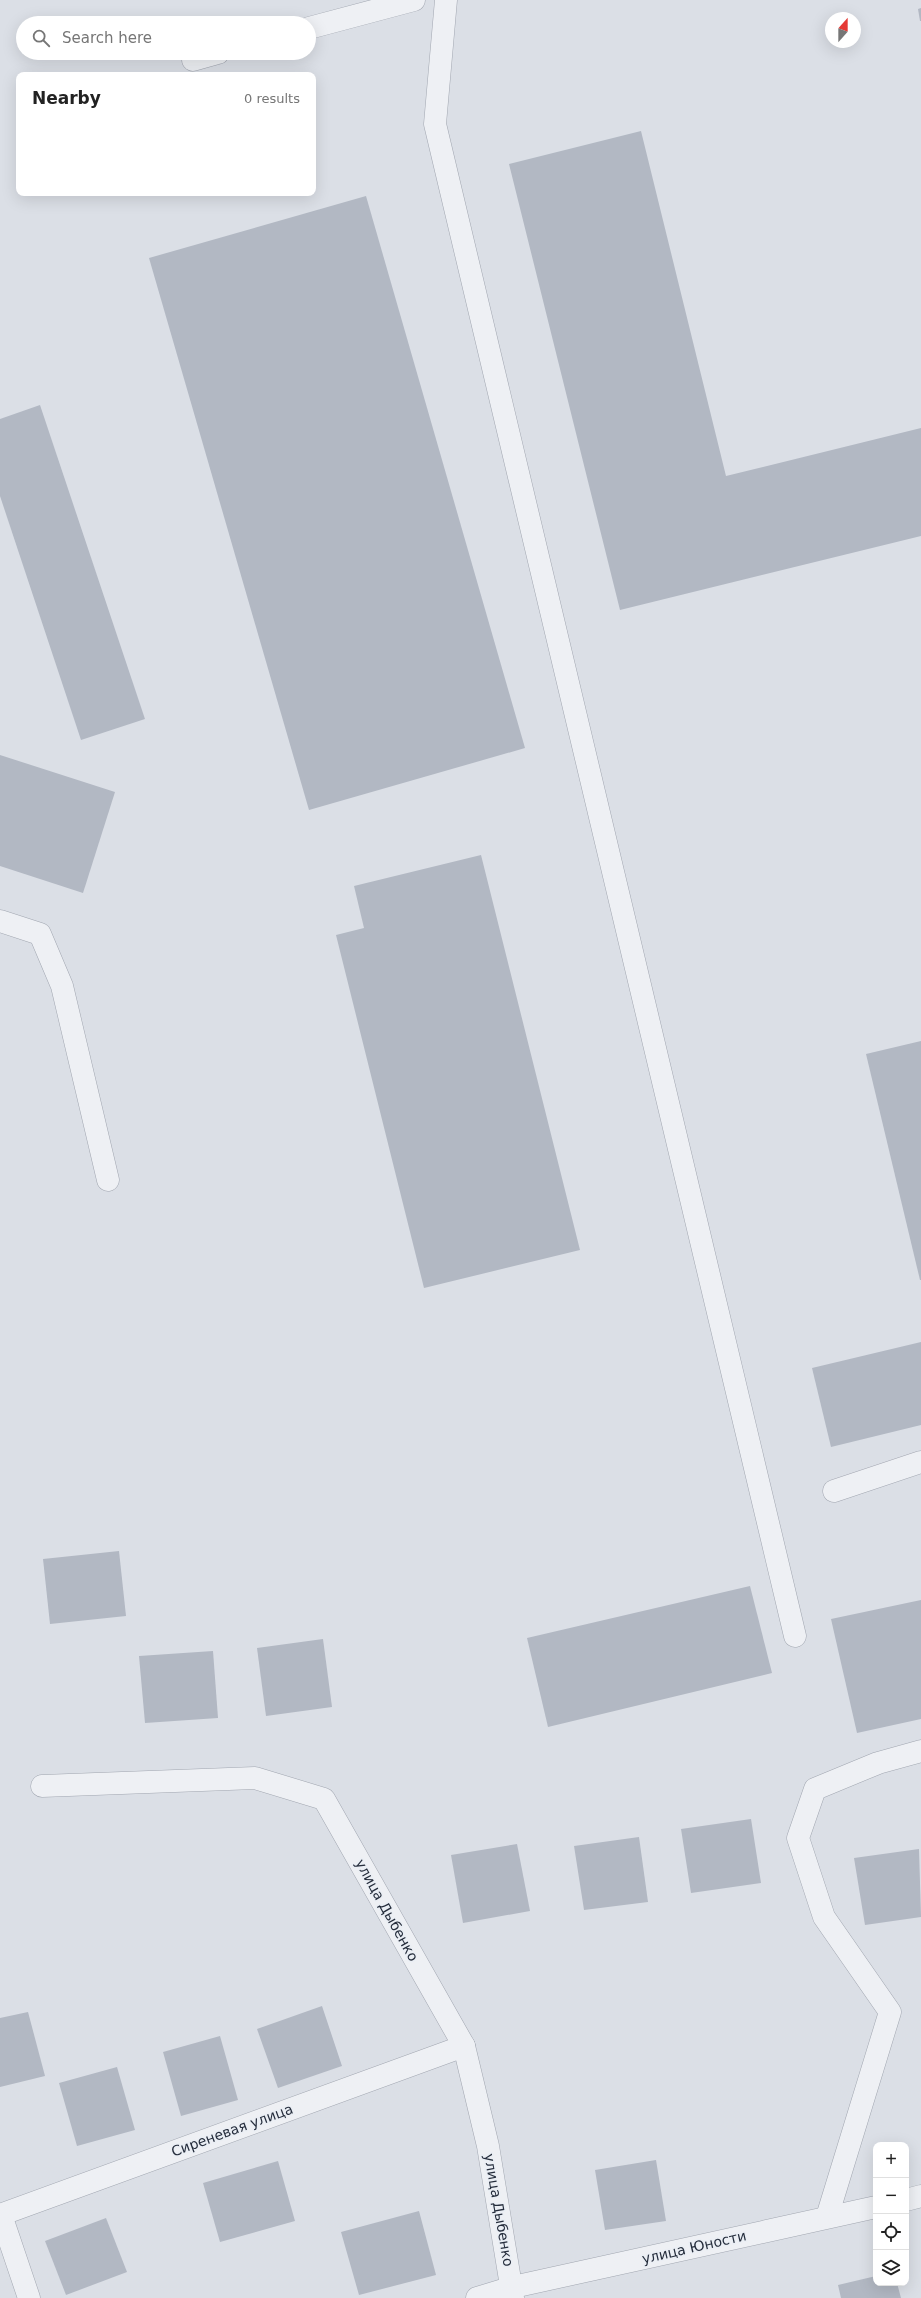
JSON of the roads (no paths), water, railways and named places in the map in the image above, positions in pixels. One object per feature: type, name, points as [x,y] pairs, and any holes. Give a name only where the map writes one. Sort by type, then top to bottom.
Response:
[{"type":"street","points":[[316,26],[414,0]]},
{"type":"street","points":[[446,0],[435,124],[795,1636]]},
{"type":"street","points":[[0,921],[40,934],[62,986],[108,1180]]},
{"type":"street","points":[[834,1491],[921,1462]]},
{"type":"street","points":[[827,2217],[890,2012],[824,1917],[798,1838],[815,1789],[878,1762],[921,1751]]},
{"type":"street","name":"улица Дыбенко","points":[[42,1786],[255,1778],[324,1799],[464,2046],[488,2146],[513,2293]]},
{"type":"street","name":"Сиреневая улица","points":[[1,2215],[464,2046]]},
{"type":"street","points":[[909,2199],[921,2196]]},
{"type":"street","name":"улица Юности","points":[[477,2298],[513,2293],[827,2217],[873,2208]]},
{"type":"street","points":[[1,2215],[29,2298]]}]
